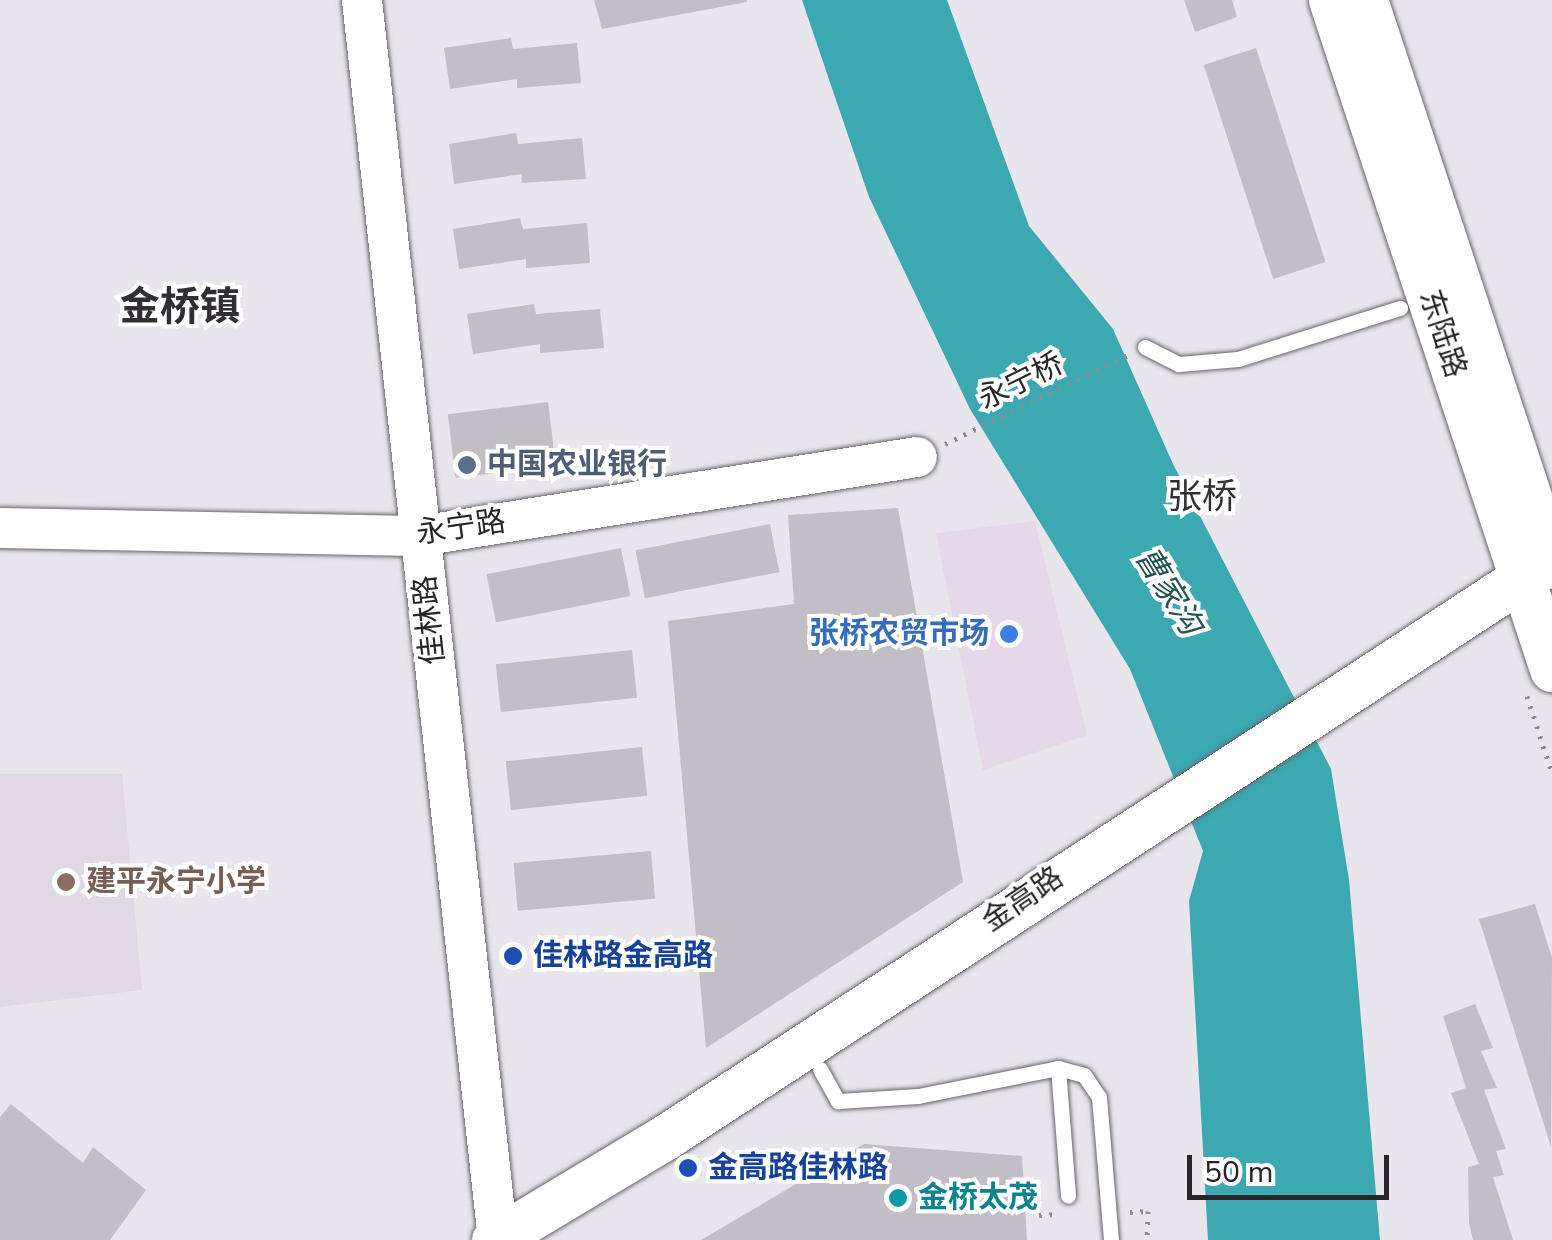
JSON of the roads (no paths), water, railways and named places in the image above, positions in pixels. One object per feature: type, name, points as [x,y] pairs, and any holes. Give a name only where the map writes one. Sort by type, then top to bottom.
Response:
[{"type":"main road","name":"东陆路","points":[[1330,0],[1544,565]]},
{"type":"main road","name":"东陆路","points":[[1365,0],[1544,565],[1552,669]]},
{"type":"main road","name":"金高路","points":[[496,1239],[664,1138],[1139,823],[1544,565]]},
{"type":"street","name":"佳林路","points":[[362,0],[496,1239]]},
{"type":"street","name":"永宁路","points":[[0,528],[420,536],[918,458]]},
{"type":"lane","points":[[1144,347],[1178,364],[1238,359],[1400,308]]},
{"type":"lane","points":[[820,1069],[838,1101],[918,1096],[1058,1068],[1084,1075],[1099,1096],[1111,1240]]},
{"type":"lane","points":[[1058,1068],[1068,1196]]},
{"type":"water","name":"曹家沟","points":[[802,0],[947,0],[1029,226],[1113,329],[1173,464],[1331,769],[1349,880],[1380,1240],[1208,1240],[1189,901],[1203,851],[1130,669],[970,409],[869,197]]},
{"type":"place","name":"中国农业银行","points":[[467,465]]},
{"type":"place","name":"张桥农贸市场","points":[[1009,634]]},
{"type":"place","name":"建平永宁小学","points":[[66,882]]},
{"type":"place","name":"佳林路金高路","points":[[513,956]]},
{"type":"place","name":"金高路佳林路","points":[[688,1168]]},
{"type":"place","name":"金桥太茂","points":[[898,1198]]},
{"type":"district","name":"金桥镇","points":[[180,307]]},
{"type":"district","name":"张桥","points":[[1202,497]]}]
